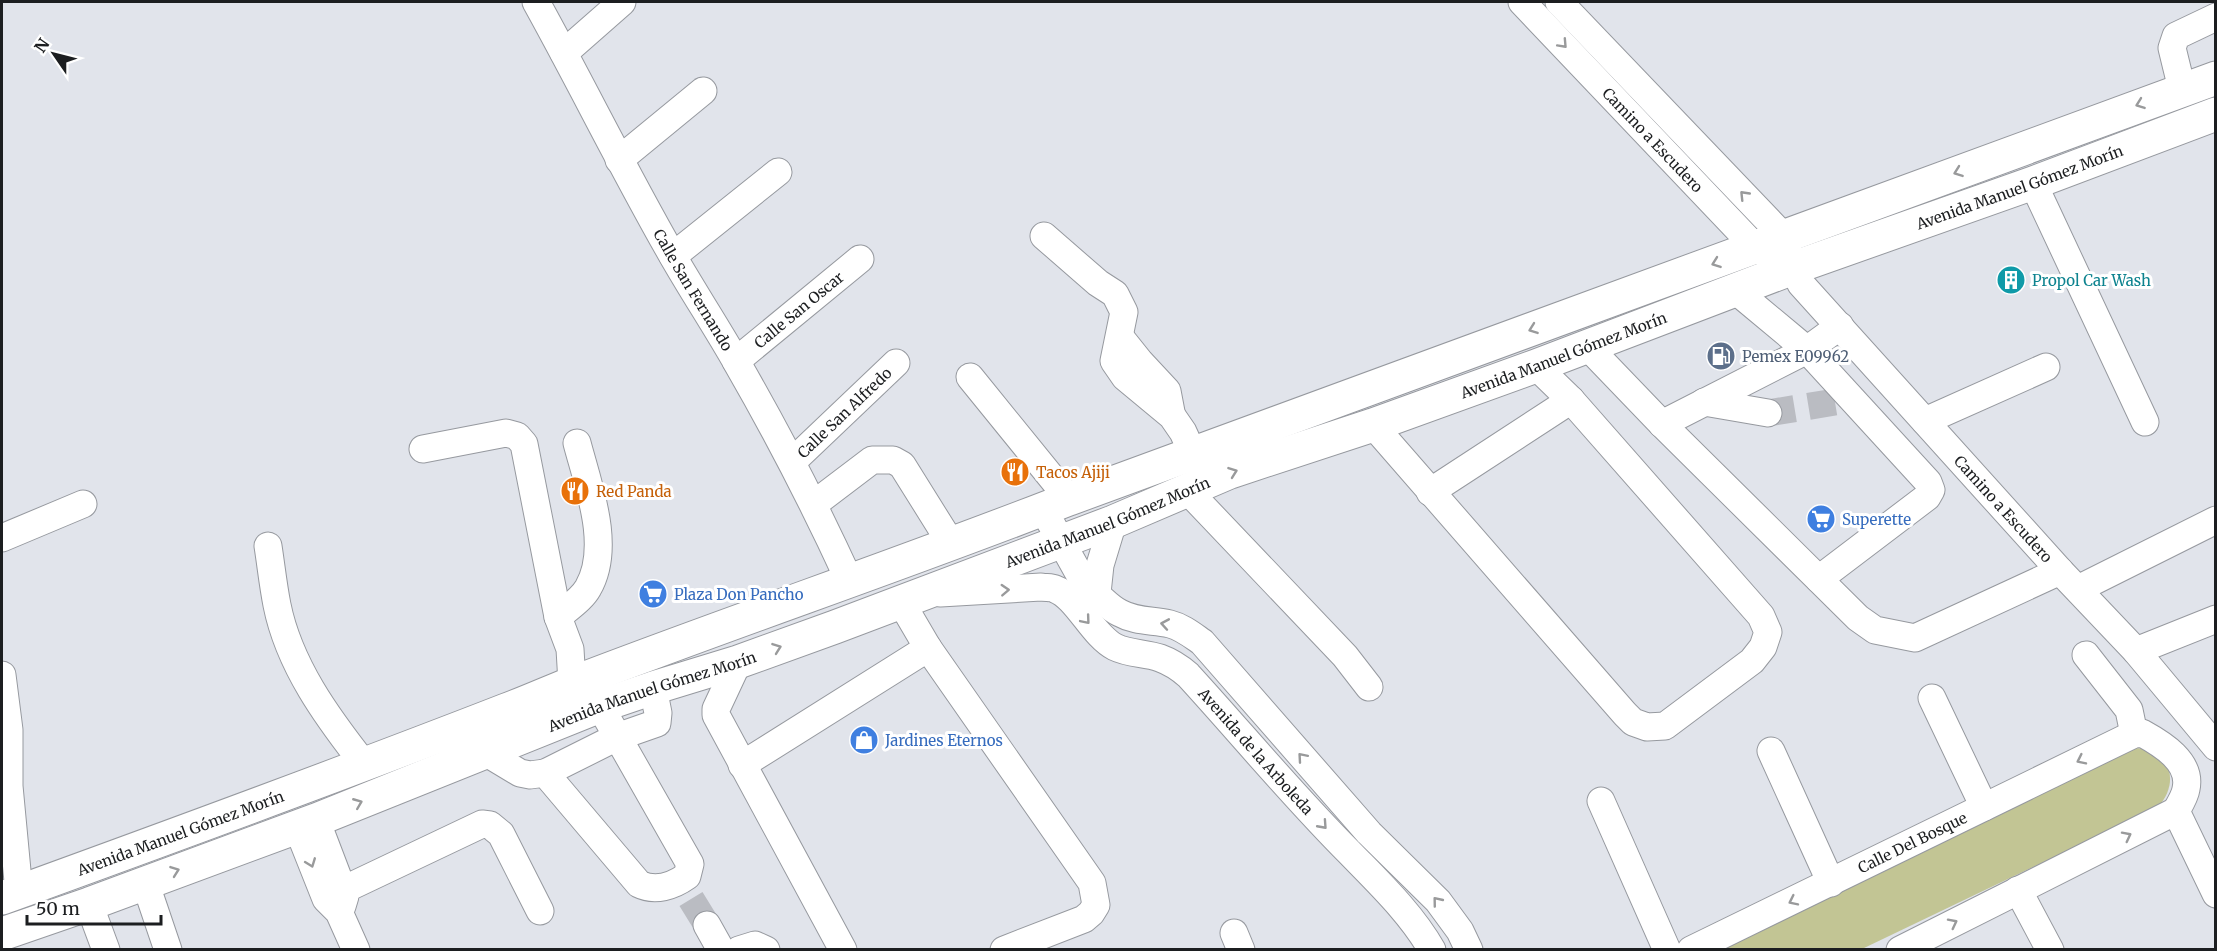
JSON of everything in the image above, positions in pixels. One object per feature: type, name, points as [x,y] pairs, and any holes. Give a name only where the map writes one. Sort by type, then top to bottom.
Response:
[{"type":"main road","name":"Avenida Manuel Gómez Morín","points":[[10,895],[498,714],[572,683],[849,580],[952,545],[1056,504],[2216,78]]},
{"type":"main road","name":"Avenida Manuel Gómez Morín","points":[[2,934],[90,904],[306,823],[600,706],[738,662],[1113,522],[1230,472],[1373,425],[1536,366],[1793,268],[2033,183],[2216,114]]},
{"type":"street","name":"Calle San Fernando","points":[[536,2],[619,160],[792,462],[849,580]]},
{"type":"street","points":[[564,53],[622,2]]},
{"type":"street","name":"Camino a Escudero","points":[[1522,2],[1770,242]]},
{"type":"street","name":"Camino a Escudero","points":[[1559,2],[1793,268],[1802,285],[2136,651],[2216,748]]},
{"type":"street","points":[[2182,89],[2172,48],[2176,36],[2216,18]]},
{"type":"street","points":[[619,160],[703,91]]},
{"type":"street","points":[[673,256],[778,172]]},
{"type":"street","points":[[2033,183],[2145,422]]},
{"type":"street","points":[[1044,236],[1098,283],[1115,294],[1125,312],[1114,361],[1125,377],[1172,416],[1183,432],[1193,454]]},
{"type":"street","name":"Calle San Oscar","points":[[736,361],[860,259]]},
{"type":"street","points":[[1735,290],[1806,350],[1928,482],[1931,490],[1927,497],[1819,579]]},
{"type":"street","points":[[1662,424],[1806,350],[1840,326]]},
{"type":"street","points":[[1587,346],[1662,424],[1858,618],[1875,630],[1915,638],[2069,580],[2216,520]]},
{"type":"street","name":"Calle San Alfredo","points":[[792,462],[896,363]]},
{"type":"street","points":[[1373,425],[1625,714],[1633,722],[1647,727],[1665,726],[1752,661],[1763,647],[1768,632],[1761,616],[1571,400],[1536,366]]},
{"type":"street","points":[[1925,421],[2046,367]]},
{"type":"street","name":"Avenida de la Arboleda","points":[[970,377],[1056,504],[1062,541],[1092,591],[1120,614],[1136,620],[1171,624],[1184,629],[1202,642],[1369,833],[1390,851],[1438,901],[1460,931],[1469,950]]},
{"type":"street","points":[[1430,492],[1571,400]]},
{"type":"street","points":[[1704,402],[1768,413]]},
{"type":"street","points":[[1835,402],[1863,411]]},
{"type":"street","points":[[423,449],[506,433],[517,436],[524,444],[558,617],[570,649],[572,683]]},
{"type":"street","points":[[558,617],[587,590],[598,567],[596,514],[577,443]]},
{"type":"street","points":[[814,504],[872,460],[893,460],[902,465],[952,545]]},
{"type":"street","points":[[1187,490],[1345,656],[1369,687]]},
{"type":"street","points":[[2,538],[83,504]]},
{"type":"street","points":[[1004,950],[1084,919],[1091,914],[1096,905],[1095,894],[1092,883],[928,648],[913,597],[1041,587],[1092,591],[1113,522]]},
{"type":"street","points":[[268,546],[277,606],[290,650],[303,676],[336,728],[364,764]]},
{"type":"street","name":"Avenida de la Arboleda","points":[[1055,589],[1066,596],[1097,633],[1115,647],[1159,658],[1177,666],[1366,869],[1410,919],[1432,950]]},
{"type":"street","points":[[2136,651],[2216,619]]},
{"type":"street","points":[[742,765],[928,648]]},
{"type":"street","points":[[1900,950],[2176,811],[2187,788],[2183,765],[2166,748],[2142,732],[2134,734],[2129,710],[2085,655]]},
{"type":"street","points":[[738,662],[716,709],[716,715],[843,950]]},
{"type":"street","points":[[2,675],[9,730],[10,895]]},
{"type":"street","points":[[1210,699],[1232,678]]},
{"type":"street","points":[[485,752],[520,773],[530,775],[545,773],[617,736],[657,723],[658,713],[653,688]]},
{"type":"street","points":[[1932,698],[1984,807]]},
{"type":"street","points":[[545,773],[639,884],[649,888],[668,887],[686,890],[690,864],[600,706]]},
{"type":"street","points":[[545,773],[552,759],[556,724]]},
{"type":"street","name":"Calle Del Bosque","points":[[1691,950],[2134,734]]},
{"type":"street","points":[[2183,765],[2216,748]]},
{"type":"street","points":[[1772,751],[1831,883]]},
{"type":"street","points":[[1601,801],[1667,950]]},
{"type":"street","points":[[2176,811],[2216,894]]},
{"type":"street","points":[[306,823],[326,899],[330,905],[482,824],[490,825],[501,834],[540,911]]},
{"type":"street","points":[[1366,869],[1390,851]]},
{"type":"street","points":[[145,882],[168,950]]},
{"type":"street","points":[[2018,890],[2050,950]]},
{"type":"street","points":[[341,901],[356,950]]},
{"type":"street","points":[[90,904],[105,950]]},
{"type":"street","points":[[707,925],[721,950]]},
{"type":"street","points":[[739,950],[755,945],[766,950]]},
{"type":"green space","points":[[2130,748],[2154,752],[2167,766],[2170,776],[2169,786],[2158,807],[1862,949],[1712,950]]},
{"type":"tunnel","points":[[1768,413],[1835,402]]},
{"type":"tunnel","points":[[691,899],[707,925]]},
{"type":"place","name":"Propol Car Wash","points":[[2011,280]]},
{"type":"place","name":"Pemex E09962","points":[[1721,356]]},
{"type":"place","name":"Tacos Ajiji","points":[[1015,472]]},
{"type":"place","name":"Red Panda","points":[[575,491]]},
{"type":"place","name":"Superette","points":[[1821,519]]},
{"type":"place","name":"Plaza Don Pancho","points":[[653,594]]},
{"type":"place","name":"Jardines Eternos","points":[[864,740]]}]
